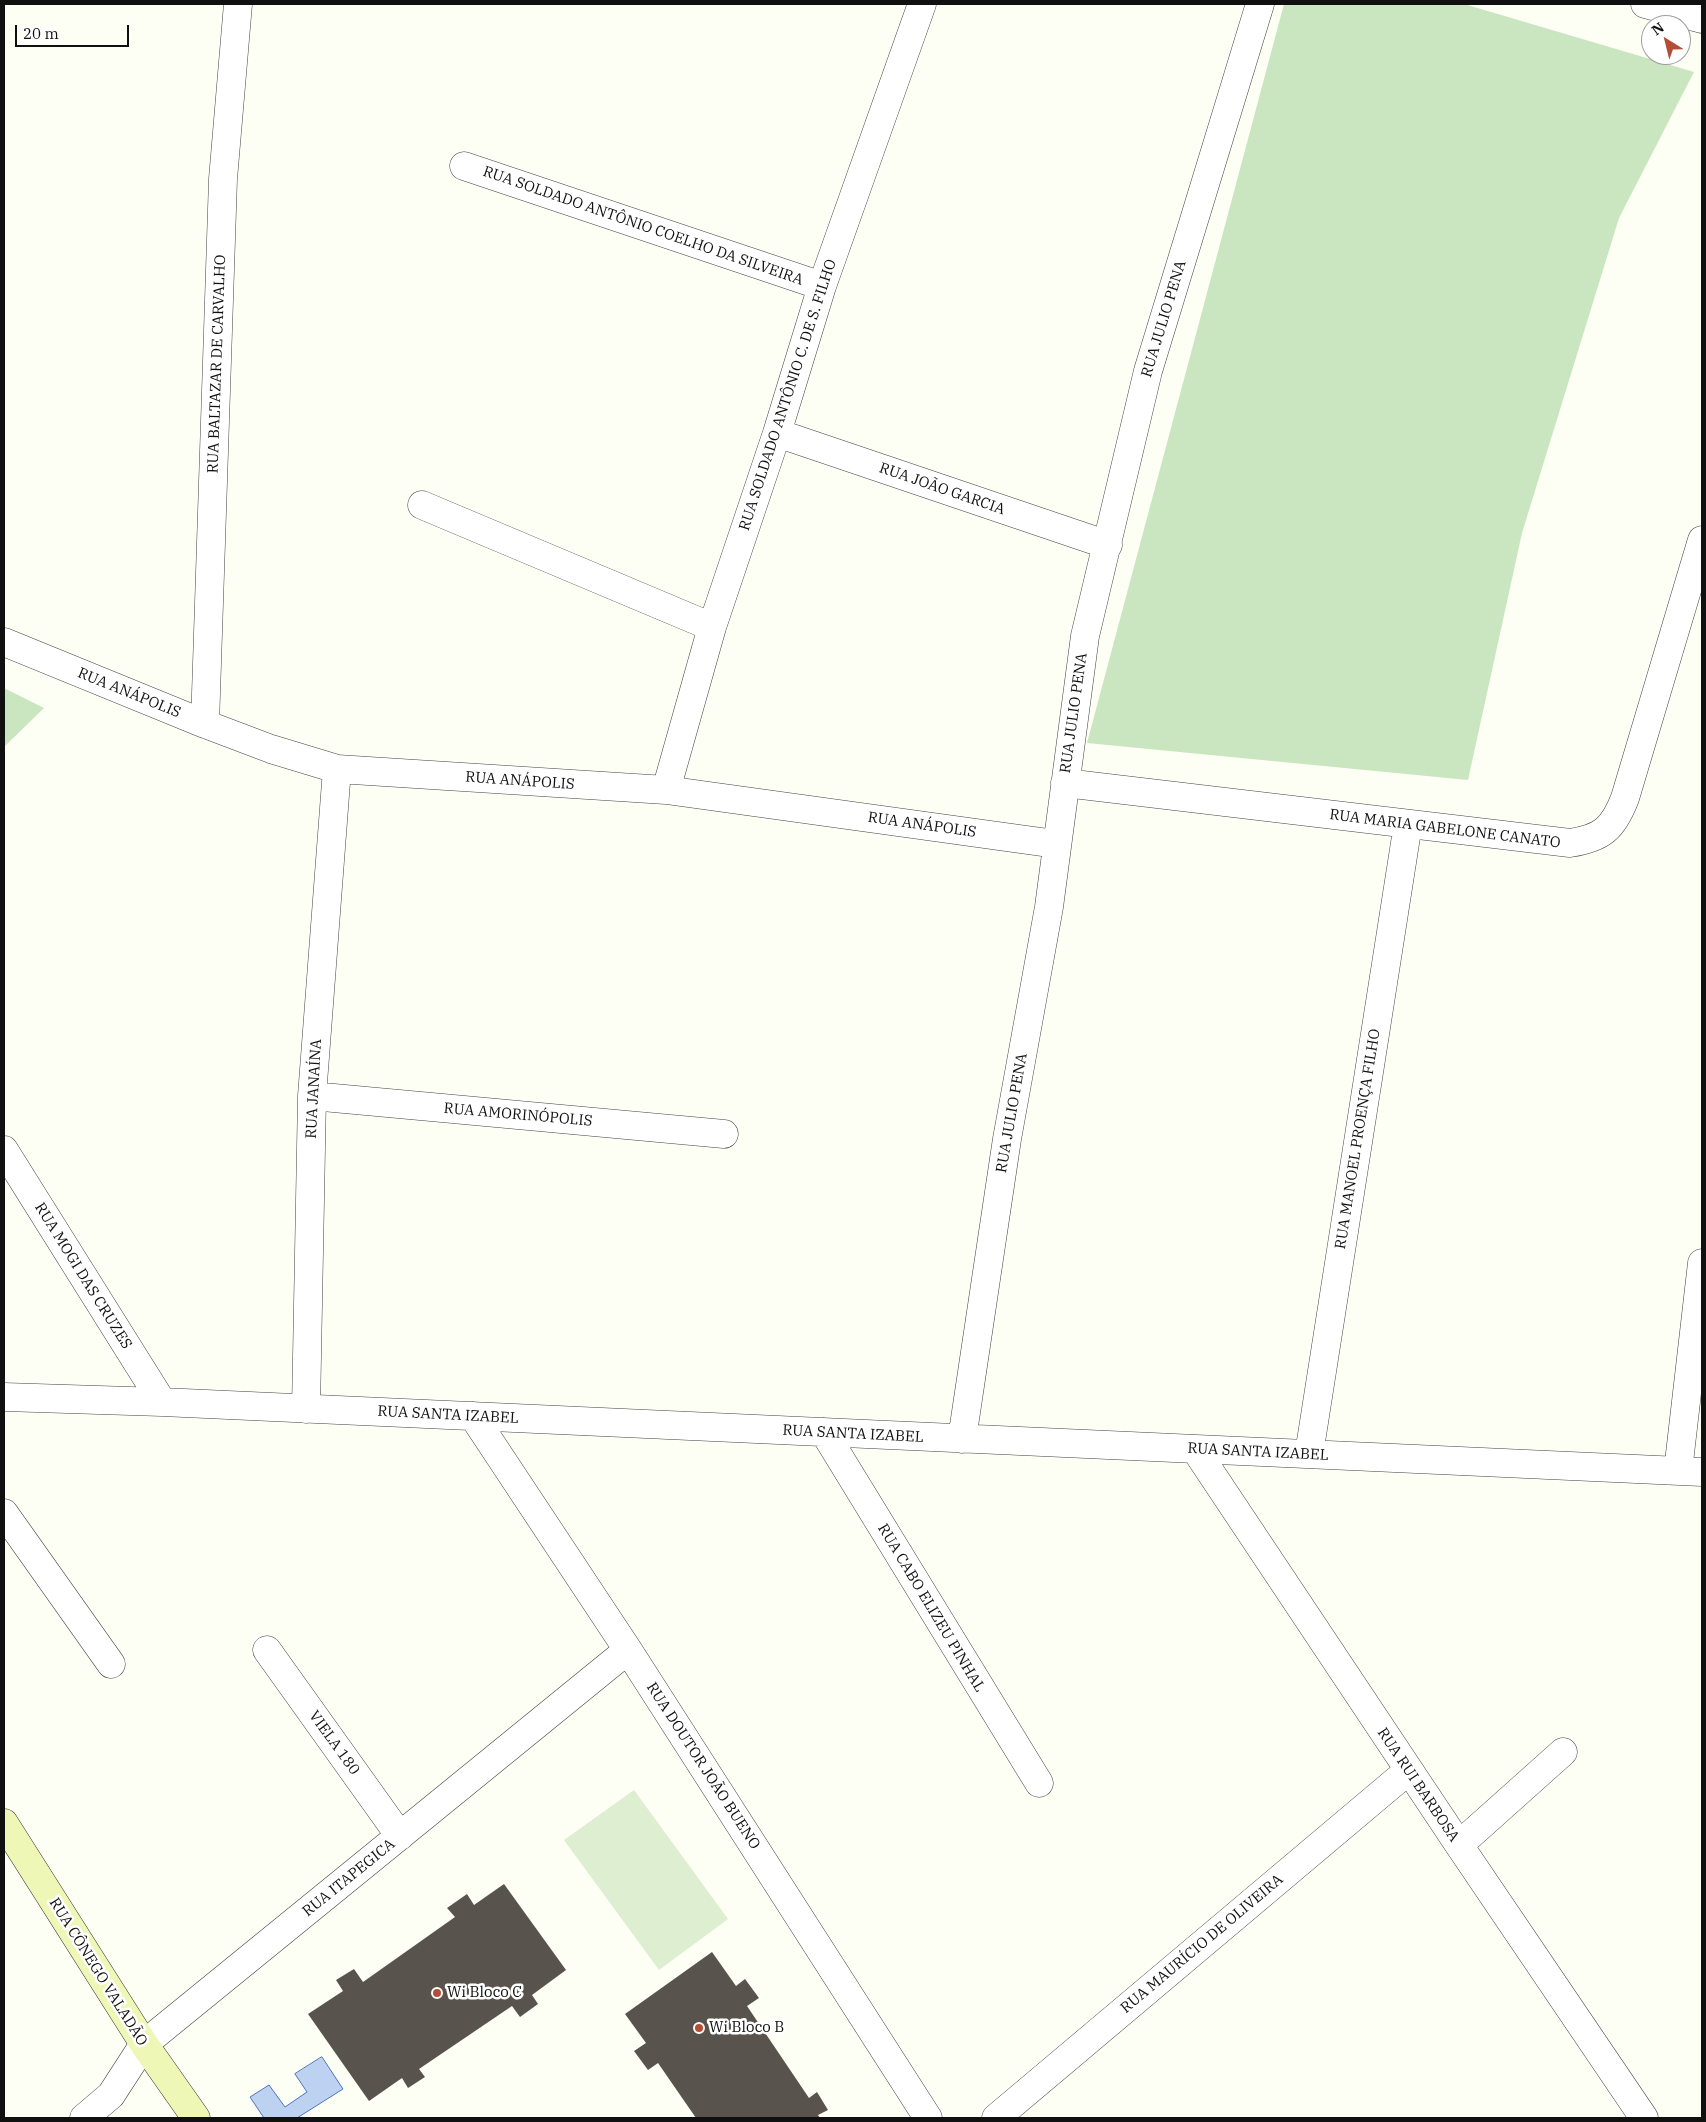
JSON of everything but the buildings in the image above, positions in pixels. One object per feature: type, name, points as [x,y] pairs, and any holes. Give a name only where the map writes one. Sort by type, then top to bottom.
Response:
[{"type":"street","name":"RUA BALTAZAR DE CARVALHO","points":[[205,724],[223,179],[238,4]]},
{"type":"street","name":"RUA SOLDADO ANTÔNIO C. DE S. FILHO","points":[[666,790],[712,628],[777,433],[822,286],[922,4]]},
{"type":"street","name":"RUA JULIO PENA","points":[[962,1438],[1007,1139],[1049,907],[1085,636],[1148,371],[1260,4]]},
{"type":"street","points":[[1645,4],[1702,19]]},
{"type":"street","name":"RUA SOLDADO ANTÔNIO COELHO DA SILVEIRA","points":[[464,166],[822,286]]},
{"type":"street","name":"RUA JOÃO GARCIA","points":[[777,433],[1108,545]]},
{"type":"street","points":[[422,506],[712,628]]},
{"type":"street","name":"RUA MARIA GABELONE CANATO","points":[[1064,783],[1570,843],[1588,840],[1610,827],[1618,816],[1625,798],[1702,540]]},
{"type":"street","name":"RUA ANÁPOLIS","points":[[4,642],[205,724],[271,749],[336,769],[666,790],[1056,844]]},
{"type":"street","name":"RUA JANAÍNA","points":[[306,1409],[312,1096],[336,769]]},
{"type":"street","name":"RUA MANOEL PROENÇA FILHO","points":[[1309,1454],[1408,824]]},
{"type":"street","name":"RUA AMORINÓPOLIS","points":[[312,1096],[724,1134]]},
{"type":"street","name":"RUA MOGI DAS CRUZES","points":[[4,1150],[162,1402]]},
{"type":"street","points":[[1690,1471],[1702,1263]]},
{"type":"street","name":"RUA SANTA IZABEL","points":[[4,1397],[162,1402],[1690,1471]]},
{"type":"street","name":"RUA DOUTOR JOÃO BUENO","points":[[473,1416],[628,1650],[928,2118]]},
{"type":"street","name":"RUA CABO ELIZEU PINHAL","points":[[824,1432],[1039,1783]]},
{"type":"street","name":"RUA RUI BARBOSA","points":[[1195,1449],[1458,1845],[1644,2118]]},
{"type":"street","points":[[4,1513],[111,1664]]},
{"type":"street","name":"VIELA 180","points":[[267,1650],[400,1836]]},
{"type":"street","name":"RUA ITAPEGICA","points":[[84,2118],[111,2095],[144,2044],[628,1650]]},
{"type":"street","points":[[1458,1845],[1563,1752]]},
{"type":"street","name":"RUA MAURÍCIO DE OLIVEIRA","points":[[996,2118],[1408,1770]]},
{"type":"street","name":"RUA CÔNEGO VALADÃO","points":[[4,1823],[144,2044],[196,2118]]},
{"type":"green space","points":[[1284,4],[1464,4],[1641,56],[1641,65],[1670,65],[1694,72],[1619,218],[1522,533],[1468,780],[1087,743]]},
{"type":"green space","points":[[4,688],[44,708],[4,747]]},
{"type":"green space","points":[[634,1790],[728,1919],[659,1970],[564,1840]]},
{"type":"water","points":[[322,2057],[343,2089],[297,2118],[264,2118],[250,2097],[269,2085],[285,2107],[307,2092],[295,2074]]},
{"type":"place","name":"Wi Bloco C","points":[[437,1993]]},
{"type":"place","name":"Wi Bloco B","points":[[699,2028]]}]
